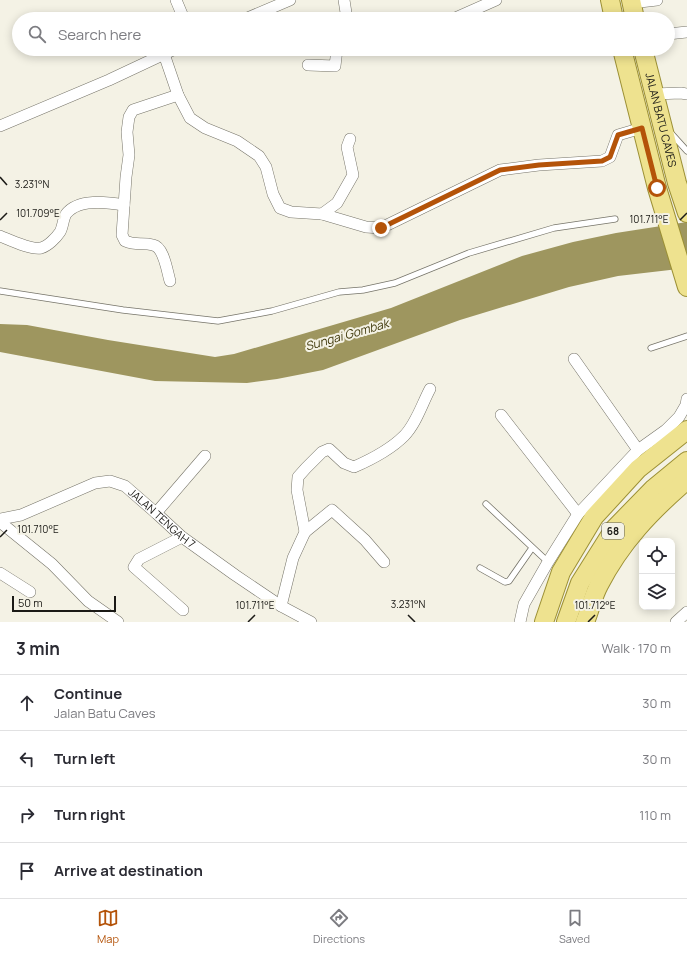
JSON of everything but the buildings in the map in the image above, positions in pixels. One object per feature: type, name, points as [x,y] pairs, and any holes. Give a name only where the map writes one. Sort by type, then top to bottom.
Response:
[{"type":"main road","points":[[610,0],[613,12]]},
{"type":"main road","name":"JALAN BATU CAVES","points":[[624,56],[657,188],[687,287]]},
{"type":"main road","name":"JALAN BATU CAVES","points":[[645,56],[677,182],[687,213]]},
{"type":"main road","points":[[544,622],[561,572],[594,517],[638,470],[687,430]]},
{"type":"main road","name":"68","points":[[566,622],[580,583],[614,529],[653,489],[687,461]]},
{"type":"main road","name":"68","points":[[585,622],[599,585],[627,539],[664,500],[687,480]]},
{"type":"street","points":[[176,0],[181,12]]},
{"type":"street","points":[[262,12],[290,0]]},
{"type":"street","points":[[344,0],[347,12]]},
{"type":"street","points":[[469,12],[496,0]]},
{"type":"street","points":[[632,7],[657,0]]},
{"type":"street","points":[[675,33],[687,32]]},
{"type":"street","points":[[0,126],[110,80],[160,56]]},
{"type":"street","points":[[165,56],[178,96],[190,118],[206,128],[237,141],[259,156],[266,168],[280,208],[291,212],[322,214],[366,227],[381,228],[500,170],[539,165],[602,161],[610,157],[618,135],[642,128]]},
{"type":"street","points":[[308,65],[335,66],[336,56]]},
{"type":"street","points":[[654,94],[687,94]]},
{"type":"street","points":[[170,281],[158,247],[153,245],[133,244],[125,241],[122,235],[129,155],[127,132],[129,117],[134,110],[178,96]]},
{"type":"street","points":[[322,214],[337,203],[353,175],[347,147],[350,139]]},
{"type":"street","points":[[0,236],[30,247],[41,248],[51,242],[60,232],[66,214],[76,205],[112,203],[124,205]]},
{"type":"street","points":[[574,358],[638,450]]},
{"type":"street","points":[[305,532],[297,490],[298,477],[322,452],[329,449],[344,463],[354,467],[387,448],[404,436],[412,425],[430,389]]},
{"type":"street","points":[[520,622],[524,604],[578,514],[638,450],[666,430],[679,417],[686,405],[687,399]]},
{"type":"street","points":[[501,415],[578,514]]},
{"type":"street","points":[[156,513],[205,456]]},
{"type":"street","name":"JALAN TENGAH 7","points":[[0,520],[21,515],[95,483],[110,481],[125,486],[182,537],[235,575],[281,606],[311,622]]},
{"type":"street","points":[[281,606],[293,558],[305,532],[332,510],[365,540],[384,562]]},
{"type":"street","points":[[0,520],[52,564],[88,601],[118,622]]},
{"type":"street","points":[[182,537],[139,559],[134,568],[183,610]]},
{"type":"street","points":[[0,573],[30,592]]},
{"type":"street","points":[[676,622],[687,612]]},
{"type":"lane","points":[[662,123],[687,151]]},
{"type":"lane","points":[[0,291],[123,310],[218,321],[272,311],[339,292],[362,290],[395,283],[469,253],[554,228],[615,219]]},
{"type":"lane","points":[[651,348],[687,336]]},
{"type":"lane","points":[[486,504],[548,562]]},
{"type":"lane","points":[[480,568],[505,582],[509,580],[532,548]]},
{"type":"water","name":"Sungai Gombak","points":[[687,222],[687,268],[618,276],[569,287],[460,320],[323,370],[277,379],[247,383],[155,381],[0,352],[0,324],[27,325],[215,357],[234,354],[391,308],[522,256],[573,242],[616,233]]},
{"type":"route","points":[[381,228],[500,170],[539,165],[602,161],[610,157],[618,135],[642,128],[657,188]]}]
